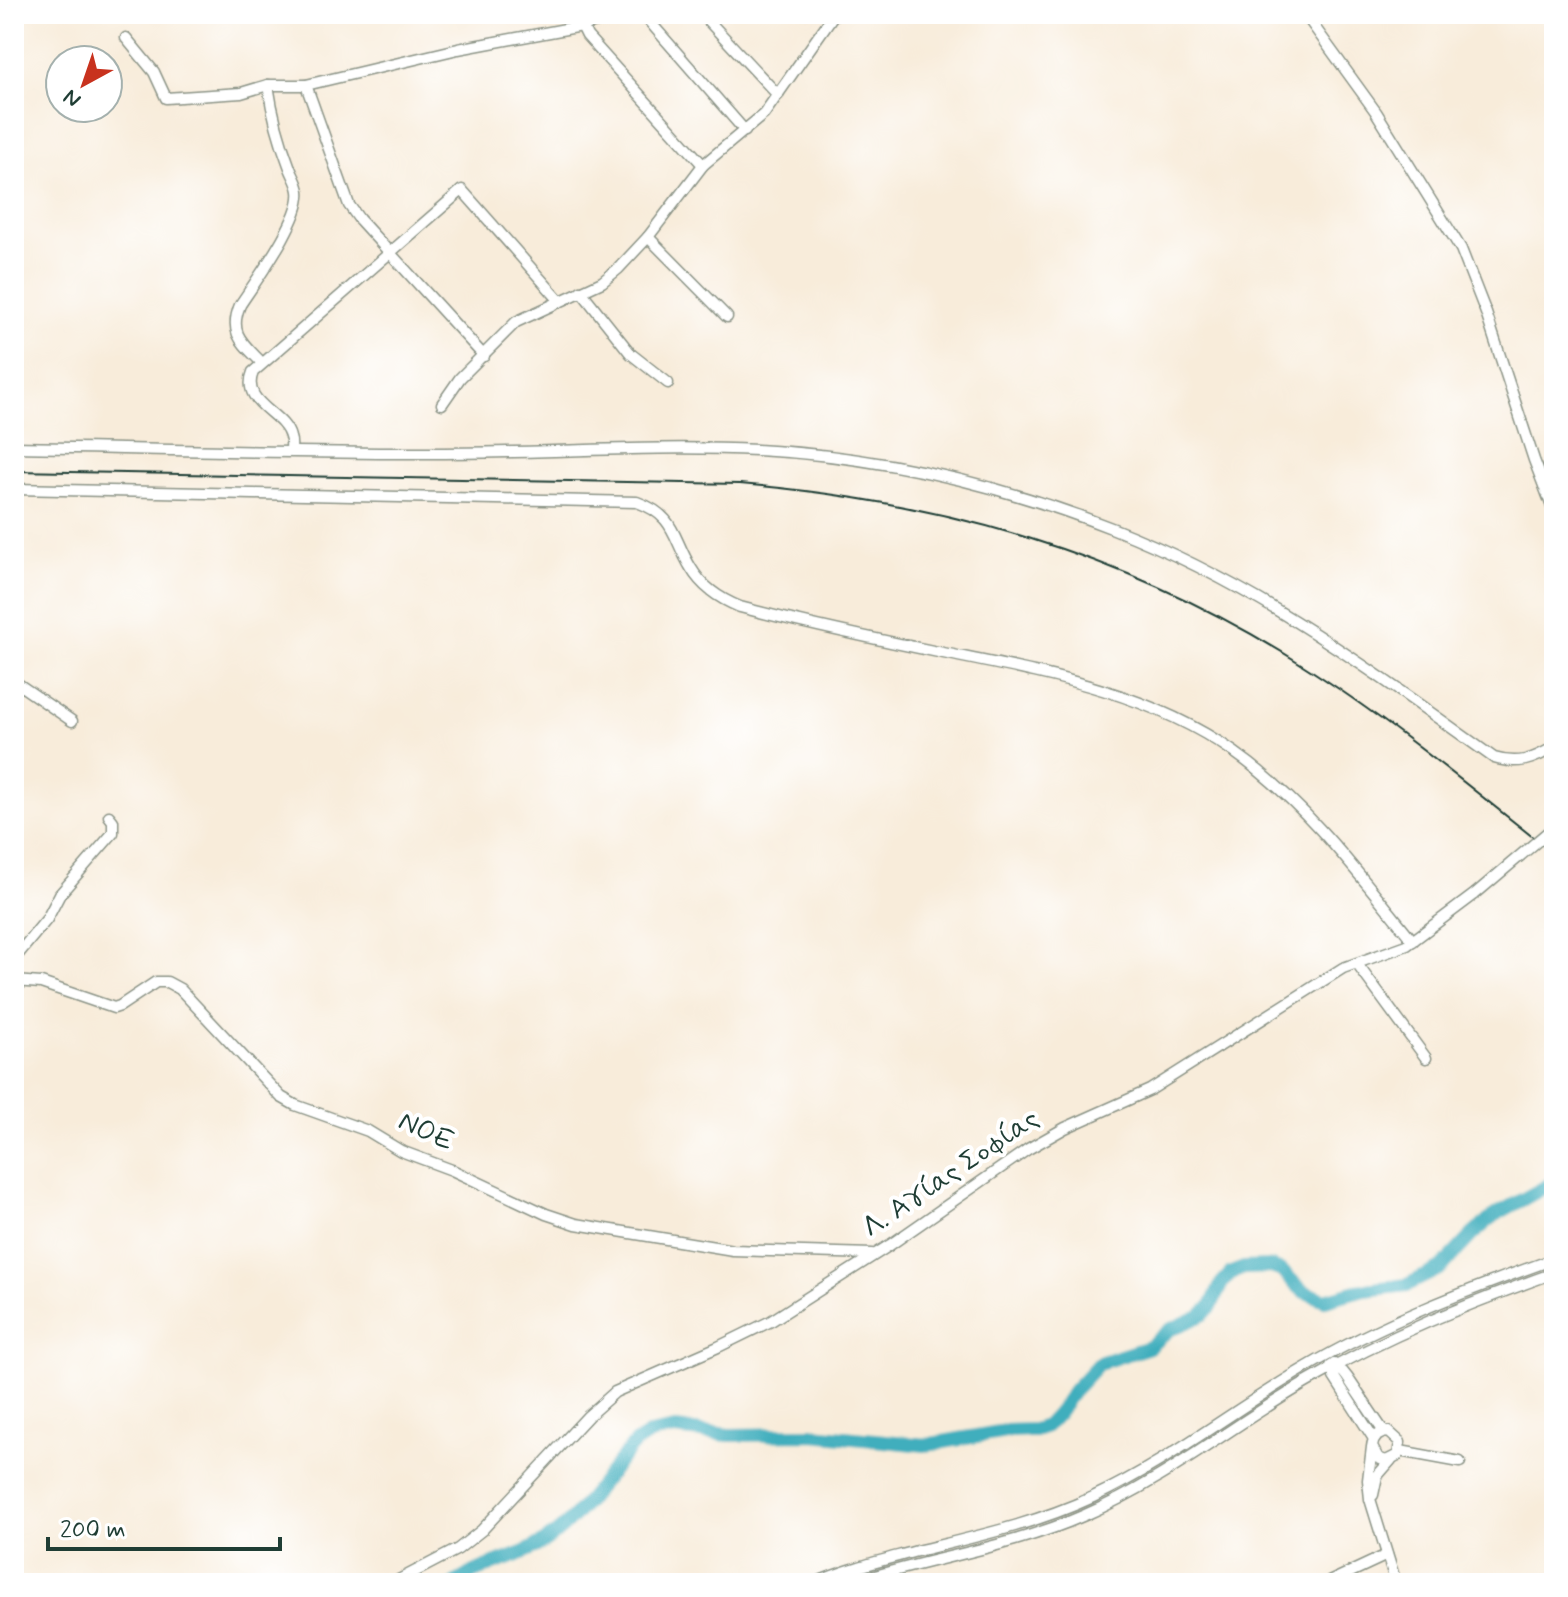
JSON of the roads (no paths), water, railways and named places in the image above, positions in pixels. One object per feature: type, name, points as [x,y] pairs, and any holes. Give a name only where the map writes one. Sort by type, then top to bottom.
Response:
[{"type":"street","points":[[126,38],[154,72],[166,98],[241,93],[268,85],[306,85],[625,14]]},
{"type":"street","points":[[643,14],[745,131]]},
{"type":"street","points":[[702,14],[778,95]]},
{"type":"street","points":[[442,404],[460,378],[516,322],[602,282],[618,269],[648,237],[703,165],[764,114],[834,14]]},
{"type":"street","points":[[1305,14],[1376,112],[1461,249],[1554,512]]},
{"type":"street","points":[[582,26],[587,36],[703,165]]},
{"type":"street","points":[[262,363],[238,336],[235,318],[296,213],[300,198],[279,133],[268,85]]},
{"type":"street","points":[[306,85],[349,205],[484,356]]},
{"type":"street","points":[[291,451],[290,436],[253,393],[249,382],[253,372],[462,190],[560,301]]},
{"type":"street","points":[[648,237],[727,317]]},
{"type":"street","points":[[581,291],[631,354],[668,383]]},
{"type":"street","points":[[14,447],[442,453],[758,450],[879,463],[998,489],[1113,528],[1189,561],[1253,594],[1330,641],[1494,758],[1511,763],[1526,761],[1554,747]]},
{"type":"street","points":[[14,489],[637,502],[656,510],[669,522],[686,560],[701,582],[727,602],[1100,689],[1141,702],[1209,737],[1243,759],[1298,806],[1413,941]]},
{"type":"street","points":[[14,681],[72,721]]},
{"type":"street","points":[[14,959],[47,919],[60,894],[113,833],[113,821],[109,816]]},
{"type":"street","name":"Λ. Αγίας Σοφίας","points":[[393,1583],[458,1549],[482,1530],[588,1416],[615,1392],[771,1321],[1028,1149],[1065,1128],[1150,1090],[1343,968],[1413,941],[1475,894],[1554,827]]},
{"type":"street","points":[[1357,964],[1426,1058]]},
{"type":"street","name":"NOE","points":[[14,981],[41,983],[114,1008],[156,982],[173,984],[205,1014],[281,1097],[368,1131],[412,1156],[576,1224],[733,1250],[874,1254]]},
{"type":"street","points":[[815,1583],[855,1568],[1025,1523],[1093,1497],[1183,1447],[1251,1401],[1337,1350],[1448,1298],[1554,1259]]},
{"type":"street","points":[[852,1583],[1010,1542],[1084,1516],[1165,1473],[1309,1381],[1361,1353],[1453,1311],[1554,1273]]},
{"type":"street","points":[[1334,1367],[1337,1350]]},
{"type":"street","points":[[1348,1389],[1354,1365],[1361,1353]]},
{"type":"street","points":[[1318,1361],[1343,1372],[1348,1389],[1376,1439],[1378,1458],[1391,1460]]},
{"type":"street","points":[[1309,1381],[1348,1389]]},
{"type":"street","points":[[1376,1439],[1391,1433],[1398,1438],[1400,1451]]},
{"type":"street","points":[[1376,1439],[1368,1490],[1396,1583]]},
{"type":"street","points":[[1373,1509],[1375,1483],[1380,1471],[1400,1451]]},
{"type":"street","points":[[1400,1451],[1460,1462]]},
{"type":"street","points":[[1327,1583],[1387,1555]]},
{"type":"waterway","points":[[456,1583],[525,1552],[559,1531],[635,1443],[649,1434],[675,1429],[729,1435],[813,1434],[926,1445],[1005,1431],[1034,1430],[1046,1426],[1099,1363],[1149,1347],[1169,1330],[1202,1315],[1231,1273],[1244,1268],[1271,1267],[1282,1271],[1303,1291],[1325,1300],[1357,1291],[1407,1285],[1441,1268],[1495,1215],[1554,1182]]},
{"type":"railway","points":[[14,471],[740,484],[815,492],[960,519],[1030,538],[1099,562],[1233,624],[1298,662],[1364,707],[1554,854]]}]
